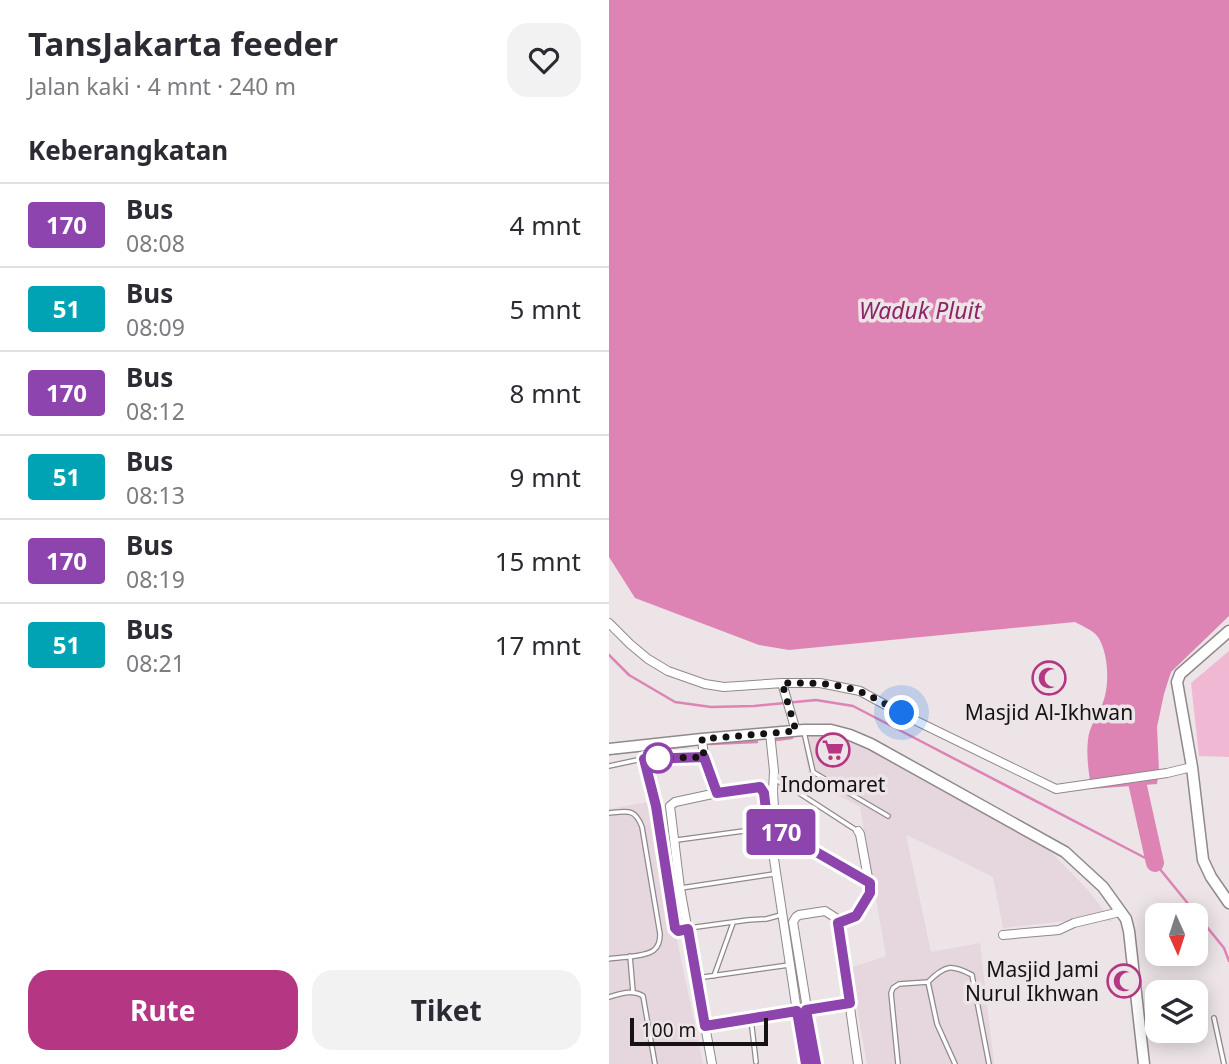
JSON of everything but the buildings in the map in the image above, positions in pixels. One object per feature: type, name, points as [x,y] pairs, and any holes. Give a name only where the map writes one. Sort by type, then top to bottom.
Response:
[{"type":"street","points":[[609,623],[629,644],[668,671],[705,684],[724,687],[820,683],[860,691],[1051,788],[1061,789],[1167,773],[1192,766]]},
{"type":"street","points":[[1229,631],[1177,678],[1192,766],[1203,860],[1210,877],[1229,903]]},
{"type":"street","points":[[782,683],[793,718],[800,730]]},
{"type":"street","points":[[609,749],[800,730],[831,730],[871,744],[1065,852],[1103,887],[1125,919],[1129,931],[1144,1064]]},
{"type":"street","points":[[771,733],[774,779],[771,826]]},
{"type":"street","points":[[703,741],[704,757],[717,793]]},
{"type":"street","points":[[688,929],[678,931],[675,928],[656,806],[644,759],[704,757]]},
{"type":"street","points":[[712,1064],[680,888],[670,806],[671,803],[717,793],[760,787],[764,793],[771,826],[791,964],[816,1064]]},
{"type":"street","points":[[838,923],[856,916],[870,893],[858,831]]},
{"type":"street","points":[[806,1064],[793,925],[794,919],[799,915],[825,911],[836,918],[838,923],[858,1064]]},
{"type":"street","points":[[1003,935],[1059,930],[1074,923],[1121,912]]},
{"type":"lane","points":[[800,730],[813,772],[888,816]]},
{"type":"lane","points":[[609,766],[644,759]]},
{"type":"lane","points":[[774,779],[858,831]]},
{"type":"lane","points":[[609,813],[633,812],[640,821],[660,934],[655,950],[646,954],[609,959]]},
{"type":"lane","points":[[675,841],[771,826],[870,883]]},
{"type":"lane","points":[[680,888],[776,874]]},
{"type":"lane","points":[[688,929],[766,919],[783,914]]},
{"type":"lane","points":[[714,976],[733,923]]},
{"type":"lane","points":[[630,956],[633,992]]},
{"type":"lane","points":[[697,978],[791,964]]},
{"type":"lane","points":[[898,1064],[892,991],[899,984],[928,982],[940,970],[951,967],[972,975],[989,1064]]},
{"type":"lane","points":[[928,982],[937,1024],[955,1064]]},
{"type":"lane","points":[[609,997],[637,992],[644,998],[655,1064]]},
{"type":"lane","points":[[705,1026],[850,1003]]},
{"type":"lane","points":[[1214,1018],[1224,1064]]},
{"type":"lane","points":[[751,1019],[756,1062]]},
{"type":"shaded area","points":[[1229,651],[1229,757],[1199,756],[1191,683]]},
{"type":"shaded area","points":[[801,730],[831,731],[863,742],[1046,847],[1087,889],[1113,922],[1092,918],[1003,928],[993,877],[906,835],[931,952],[980,943],[994,1064],[867,1064],[850,968],[886,956],[860,807],[810,780]]},
{"type":"shaded area","points":[[648,802],[703,1064],[609,1064],[609,809]]},
{"type":"water","name":"Waduk Pluit","points":[[609,0],[1229,0],[1229,616],[1171,672],[1157,727],[1157,784],[1091,789],[1088,740],[1105,698],[1107,671],[1098,637],[1075,622],[789,650],[759,645],[635,598],[609,557]]},
{"type":"waterway","points":[[609,655],[629,675],[675,702],[711,707],[816,700],[853,706],[1155,863],[1224,948],[1229,961]]},
{"type":"waterway","points":[[776,740],[792,738]]},
{"type":"waterway","points":[[710,744],[757,742]]},
{"type":"waterway","points":[[642,751],[688,746]]},
{"type":"waterway","points":[[609,754],[636,751]]},
{"type":"waterway","points":[[1133,764],[1155,863]]},
{"type":"bus line","name":"170","points":[[806,1064],[797,1011],[705,1026],[688,929],[678,931],[675,928],[656,806],[644,759],[704,757],[717,793],[760,787],[764,793],[768,827],[775,825],[785,834],[870,883],[870,893],[856,916],[838,923],[850,1003],[806,1010],[816,1064]]},
{"type":"place","name":"Masjid Al-Ikhwan","points":[[1049,678]]},
{"type":"place","name":"Indomaret","points":[[833,750]]},
{"type":"place","name":"Masjid Jami Nurul Ikhwan","points":[[1124,981]]},
{"type":"route","points":[[658,758],[704,757],[702,739],[796,731],[782,683],[842,686],[860,691],[902,713]]}]
